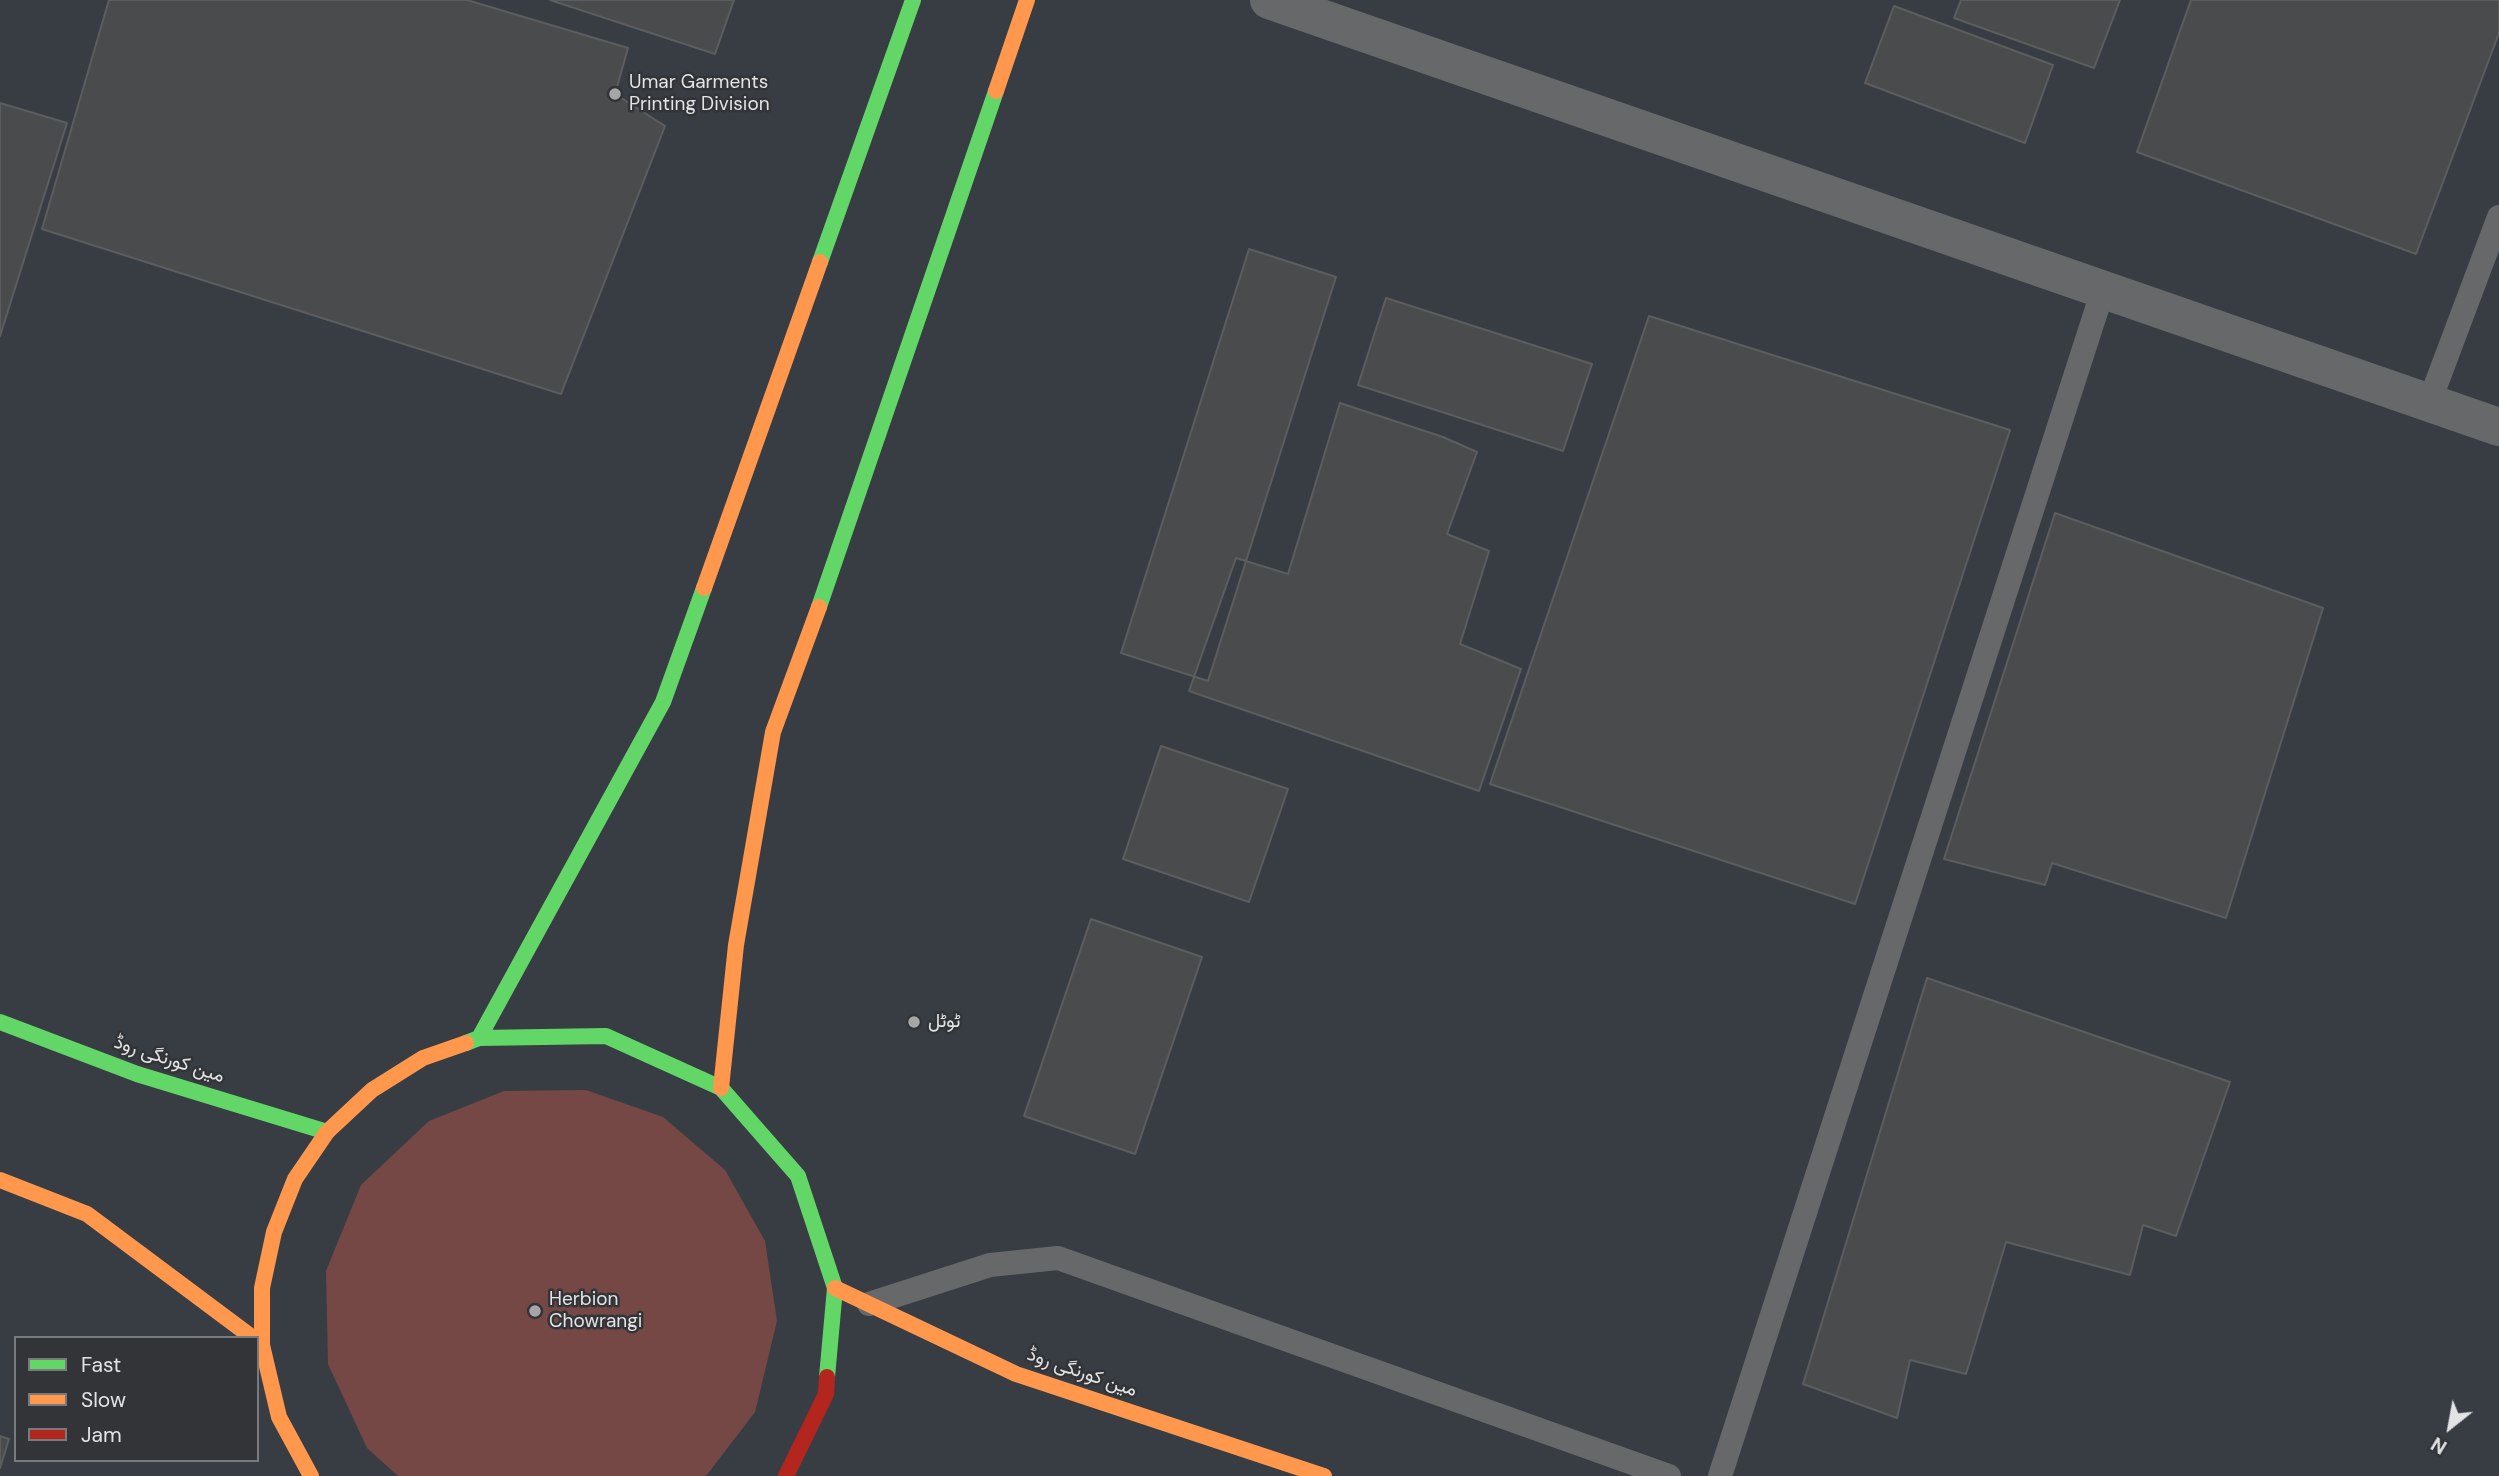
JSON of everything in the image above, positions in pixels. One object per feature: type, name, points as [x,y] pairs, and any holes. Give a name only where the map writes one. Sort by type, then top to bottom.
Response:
[{"type":"main road","points":[[480,1038],[663,702],[913,0]]},
{"type":"main road","points":[[721,1088],[736,945],[773,732],[839,549],[1027,0]]},
{"type":"main road","name":"مین کورنگی روڈ","points":[[0,1023],[137,1074],[327,1132]]},
{"type":"main road","points":[[257,1336],[262,1288],[274,1232],[295,1179],[327,1132],[372,1090],[423,1058],[480,1038],[606,1036],[721,1088],[798,1176],[835,1288],[826,1394],[786,1476]]},
{"type":"main road","points":[[0,1180],[87,1214],[250,1336]]},
{"type":"main road","name":"مین کورنگی روڈ","points":[[835,1288],[1016,1374],[1324,1476]]},
{"type":"main road","points":[[259,1348],[279,1417],[311,1476]]},
{"type":"street","points":[[1269,0],[2499,427]]},
{"type":"lane","points":[[2428,403],[2499,218]]},
{"type":"lane","points":[[1720,1476],[2103,290]]},
{"type":"lane","points":[[869,1304],[990,1265],[1058,1258],[1669,1476]]},
{"type":"shaded area","points":[[0,0],[2499,0],[2499,1476],[0,1476]]},
{"type":"shaded area","points":[[586,1090],[663,1117],[725,1170],[765,1241],[777,1321],[755,1412],[706,1476],[398,1476],[367,1448],[328,1364],[326,1271],[361,1185],[429,1121],[504,1091]]},
{"type":"building","points":[[109,0],[467,0],[628,48],[615,94],[665,126],[561,394],[42,229]]},
{"type":"building","points":[[550,0],[734,0],[715,54]]},
{"type":"building","points":[[1961,0],[2120,0],[2094,68],[1954,18]]},
{"type":"building","points":[[2191,0],[2499,0],[2499,33],[2416,254],[2137,152]]},
{"type":"building","points":[[1894,6],[2053,65],[2025,143],[1865,83]]},
{"type":"building","points":[[0,103],[67,123],[0,336]]},
{"type":"building","points":[[1249,249],[1336,277],[1208,681],[1121,653]]},
{"type":"building","points":[[1386,298],[1592,364],[1563,451],[1358,385]]},
{"type":"building","points":[[1649,316],[2010,430],[1855,904],[1490,784]]},
{"type":"building","points":[[1340,403],[1443,437],[1477,452],[1447,534],[1489,551],[1460,644],[1521,669],[1479,791],[1189,691],[1236,558],[1288,574]]},
{"type":"building","points":[[2055,513],[2323,608],[2226,918],[2052,863],[2045,885],[1944,859]]},
{"type":"building","points":[[1161,746],[1288,789],[1249,902],[1123,859]]},
{"type":"building","points":[[1091,919],[1202,957],[1135,1154],[1024,1116]]},
{"type":"building","points":[[1927,978],[2230,1082],[2176,1236],[2143,1225],[2130,1275],[2006,1242],[1966,1374],[1910,1360],[1897,1418],[1803,1384]]},
{"type":"building","points":[[0,1436],[9,1439],[0,1468]]},
{"type":"traffic: fast","points":[[820,262],[913,0]]},
{"type":"traffic: fast","points":[[819,607],[996,91]]},
{"type":"traffic: fast","points":[[479,1038],[663,702],[704,588]]},
{"type":"traffic: fast","points":[[0,1022],[137,1074],[327,1132]]},
{"type":"traffic: fast","points":[[466,1043],[479,1038],[606,1036],[721,1088],[798,1176],[835,1288],[827,1377]]},
{"type":"traffic: slow","points":[[996,91],[1027,0]]},
{"type":"traffic: slow","points":[[704,588],[820,262]]},
{"type":"traffic: slow","points":[[721,1088],[736,945],[773,732],[819,607]]},
{"type":"traffic: slow","points":[[311,1476],[279,1417],[262,1345],[262,1288],[274,1232],[295,1179],[327,1132],[372,1090],[423,1058],[466,1043]]},
{"type":"traffic: slow","points":[[0,1180],[87,1214],[250,1336]]},
{"type":"traffic: slow","points":[[835,1288],[1016,1374],[1324,1476]]},
{"type":"traffic: jam","points":[[786,1476],[826,1394],[827,1377]]},
{"type":"place","name":"Umar Garments Printing Division","points":[[615,94]]},
{"type":"place","name":"ٹوٹل","points":[[914,1022]]},
{"type":"place","name":"Herbion Chowrangi","points":[[535,1311]]}]
